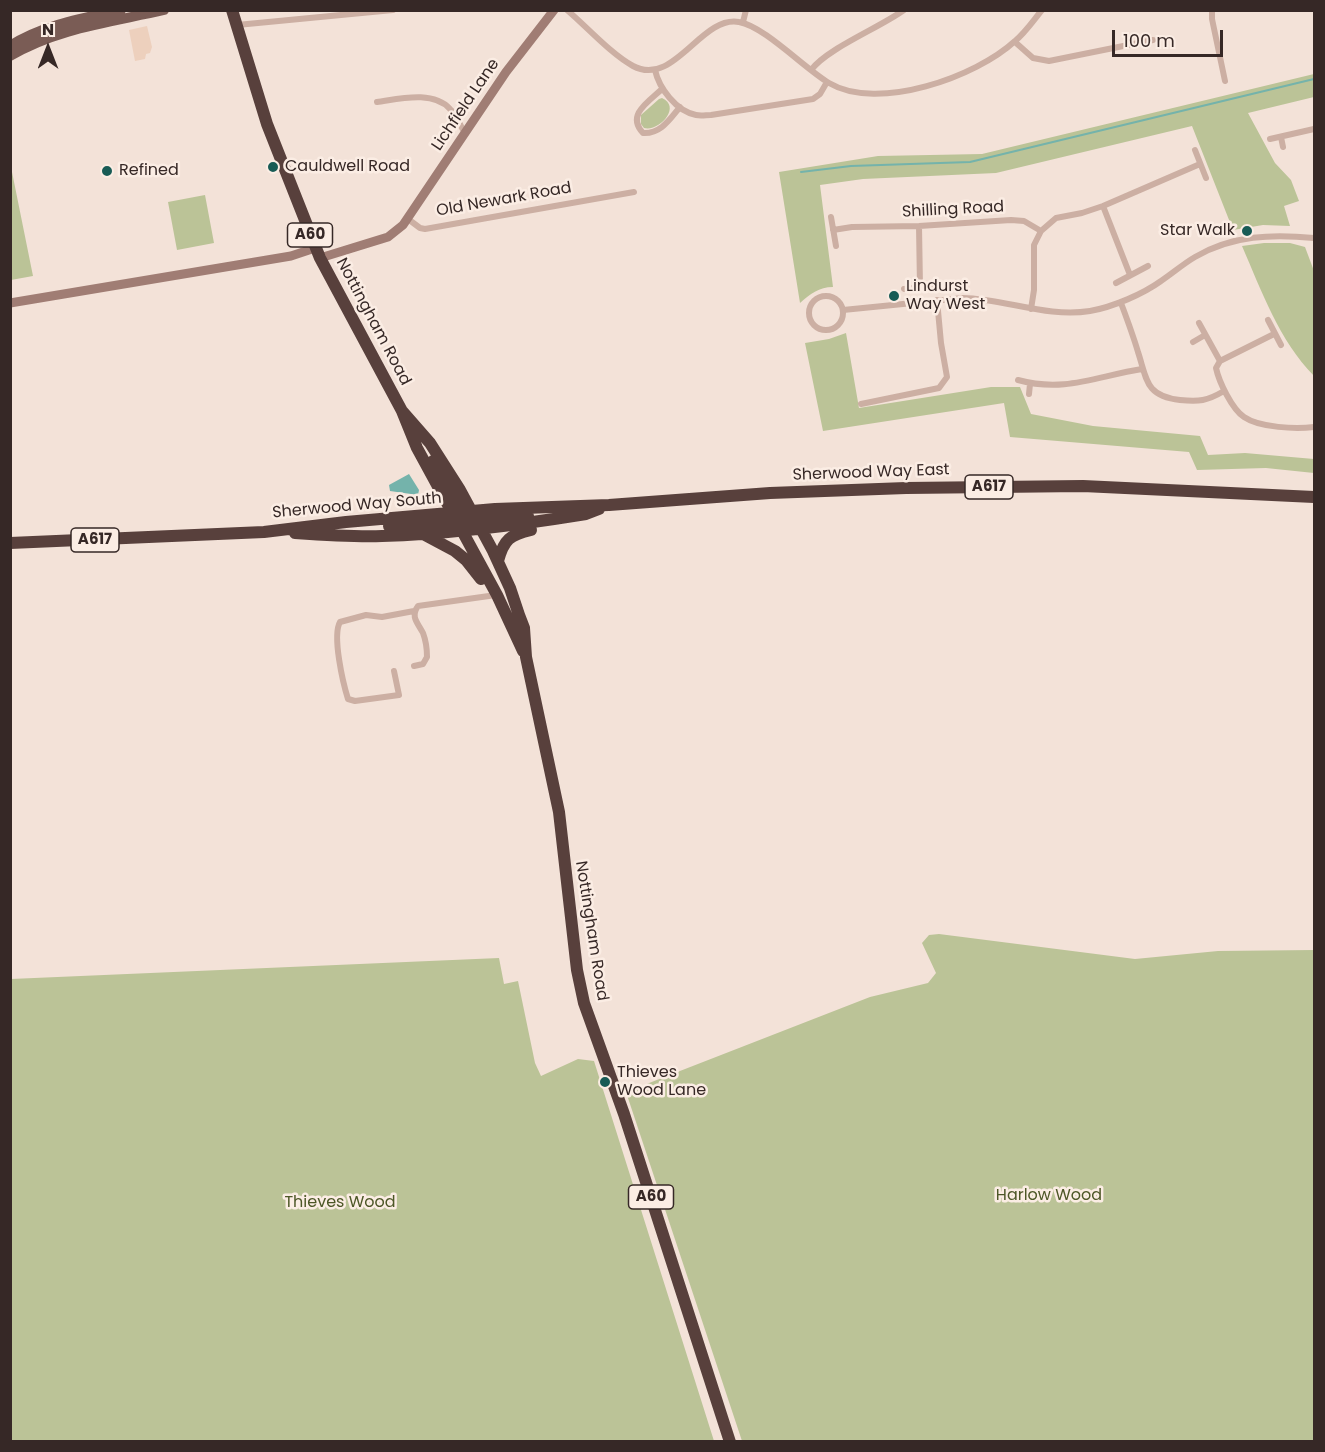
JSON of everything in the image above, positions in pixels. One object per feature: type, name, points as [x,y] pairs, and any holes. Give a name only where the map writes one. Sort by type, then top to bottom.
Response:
[{"type":"highway","name":"Nottingham Road","points":[[232,10],[267,124],[317,253],[402,411],[417,448],[466,521],[498,561],[524,628],[526,657],[558,812],[577,970],[584,1003],[624,1114],[730,1442]]},
{"type":"highway","name":"Nottingham Road","points":[[402,411],[430,443],[466,521],[496,595],[526,657]]},
{"type":"highway","name":"Sherwood Way East","points":[[466,521],[562,506],[609,505],[770,493],[918,488],[1083,486],[1314,497]]},
{"type":"highway","name":"Sherwood Way East","points":[[559,518],[586,514],[609,505]]},
{"type":"highway","points":[[466,521],[540,516],[559,518]]},
{"type":"highway","points":[[498,561],[501,548],[507,539],[515,534],[540,528],[559,518]]},
{"type":"highway","name":"Sherwood Way South","points":[[10,543],[264,532],[346,522],[466,521]]},
{"type":"highway","name":"Sherwood Way South","points":[[264,532],[368,536],[424,534],[466,521]]},
{"type":"highway","points":[[424,534],[455,550],[496,595]]},
{"type":"main road","points":[[10,46],[33,34],[75,20],[121,10]]},
{"type":"main road","points":[[10,56],[69,30],[164,10]]},
{"type":"street","points":[[237,25],[393,10]]},
{"type":"street","name":"Lichfield Lane","points":[[408,219],[506,72],[554,10]]},
{"type":"street","points":[[567,10],[633,66],[645,71],[662,68],[719,25],[734,21],[743,22],[759,31],[827,82],[840,89],[862,93],[887,93],[926,87],[990,59],[1015,42],[1041,10]]},
{"type":"street","points":[[743,22],[746,10]]},
{"type":"street","points":[[811,70],[816,63],[904,10]]},
{"type":"street","points":[[1212,10],[1218,52],[1226,81]]},
{"type":"street","points":[[1141,34],[1143,42]]},
{"type":"street","points":[[1015,42],[1033,58],[1043,61],[1153,40]]},
{"type":"street","points":[[655,70],[662,89],[680,107],[695,115],[711,115],[813,99],[820,94],[827,82]]},
{"type":"street","points":[[662,89],[638,111],[636,120],[643,133],[659,130],[680,107]]},
{"type":"street","points":[[377,102],[418,98],[439,100],[451,109],[465,133]]},
{"type":"street","points":[[1270,139],[1314,129]]},
{"type":"street","points":[[1281,137],[1283,147]]},
{"type":"street","points":[[1195,150],[1206,178]]},
{"type":"street","points":[[1031,309],[1035,282],[1034,245],[1041,231],[1056,218],[1102,206],[1200,164]]},
{"type":"street","name":"Old Newark Road","points":[[408,219],[416,226],[425,229],[634,192]]},
{"type":"street","points":[[1102,206],[1130,275]]},
{"type":"street","points":[[831,217],[836,246]]},
{"type":"street","points":[[10,303],[317,253],[388,237],[399,230],[408,219]]},
{"type":"street","name":"Shilling Road","points":[[833,230],[861,226],[919,226],[1011,220],[1024,221],[1041,231]]},
{"type":"street","points":[[919,226],[920,287]]},
{"type":"street","points":[[843,310],[976,298],[1031,309],[1090,311],[1121,303],[1160,282],[1194,257],[1218,246],[1245,238],[1272,235],[1314,238]]},
{"type":"street","points":[[1116,284],[1149,266]]},
{"type":"street","points":[[904,289],[938,285]]},
{"type":"street","points":[[824,296],[837,300],[843,310],[841,324],[829,331],[816,327],[809,316],[813,303],[824,296]]},
{"type":"street","points":[[861,404],[939,388],[947,377],[937,300]]},
{"type":"street","points":[[1121,303],[1142,369],[1151,387],[1160,395],[1171,399],[1198,402],[1211,399],[1224,391]]},
{"type":"street","points":[[1268,320],[1281,345]]},
{"type":"street","points":[[1199,323],[1220,361]]},
{"type":"street","points":[[1274,334],[1220,361],[1216,368],[1224,391],[1239,413],[1257,424],[1298,428],[1314,427]]},
{"type":"street","points":[[1193,342],[1204,335]]},
{"type":"street","points":[[1018,380],[1030,384],[1051,385],[1083,383],[1142,369]]},
{"type":"street","points":[[1029,394],[1030,384]]},
{"type":"street","points":[[414,666],[423,664],[427,657],[424,635],[414,618],[414,611],[418,606],[496,595],[510,588]]},
{"type":"street","points":[[394,670],[399,695],[355,701],[348,699],[336,636],[338,625],[340,622],[366,615],[382,617],[414,611]]},
{"type":"green space","points":[[1314,74],[1314,97],[1248,113],[1275,163],[1291,180],[1299,201],[1284,206],[1290,226],[1263,225],[1233,230],[1192,126],[996,173],[863,179],[820,185],[833,287],[823,288],[800,303],[779,172],[878,156],[982,154]]},
{"type":"green space","points":[[662,98],[668,102],[670,107],[666,118],[656,126],[644,128],[641,124],[641,115]]},
{"type":"green space","points":[[10,167],[33,276],[11,280]]},
{"type":"green space","points":[[205,195],[214,243],[177,250],[168,202]]},
{"type":"green space","points":[[1290,243],[1305,247],[1314,271],[1314,376],[1281,331],[1242,246]]},
{"type":"green space","points":[[846,333],[859,408],[991,387],[1020,387],[1031,414],[1093,426],[1200,436],[1208,455],[1245,453],[1314,459],[1314,473],[1266,468],[1197,470],[1189,452],[1010,437],[1004,403],[823,431],[805,343],[829,339]]},
{"type":"green space","name":"Harlow Wood","points":[[939,934],[1135,959],[1218,951],[1314,950],[1314,1441],[742,1441],[626,1092],[870,997],[928,983],[936,973],[922,943],[929,935]]},
{"type":"green space","name":"Thieves Wood","points":[[499,958],[504,984],[518,981],[535,1063],[541,1076],[578,1059],[594,1061],[714,1441],[11,1441],[11,979]]},
{"type":"shaded area","points":[[147,26],[152,47],[150,53],[146,54],[145,59],[135,61],[129,30]]},
{"type":"water","points":[[409,474],[419,490],[418,495],[390,491],[389,485]]},
{"type":"waterway","points":[[801,172],[851,166],[970,162],[1314,79]]},
{"type":"place","name":"Cauldwell Road","points":[[273,167]]},
{"type":"place","name":"Refined","points":[[107,171]]},
{"type":"place","name":"Star Walk","points":[[1247,231]]},
{"type":"place","name":"Lindurst Way West","points":[[894,296]]},
{"type":"place","name":"Thieves Wood Lane","points":[[605,1082]]}]
